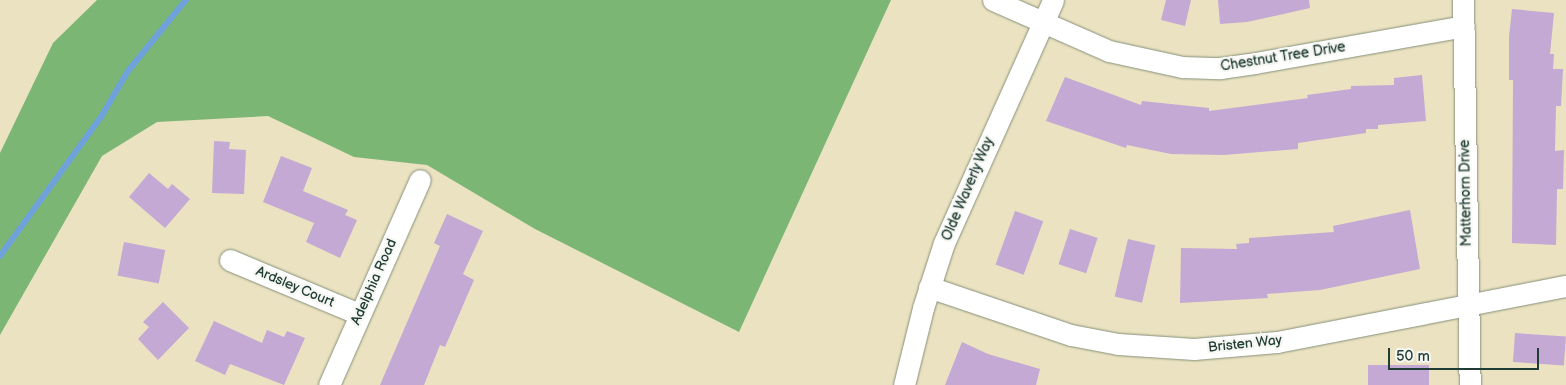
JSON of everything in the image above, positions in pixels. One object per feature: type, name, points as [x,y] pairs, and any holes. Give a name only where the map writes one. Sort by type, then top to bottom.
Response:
[{"type":"street","name":"Chestnut Tree Drive","points":[[993,0],[1043,23],[1127,57],[1201,68],[1255,63],[1464,26]]},
{"type":"street","name":"Olde Waverly Way","points":[[904,385],[929,286],[965,191],[1053,0]]},
{"type":"street","name":"Matterhorn Drive","points":[[1464,0],[1470,385]]},
{"type":"street","name":"Adelphia Road","points":[[329,385],[420,180]]},
{"type":"street","name":"Ardsley Court","points":[[230,260],[360,314]]},
{"type":"street","name":"Bristen Way","points":[[929,286],[1071,335],[1118,344],[1169,349],[1276,342],[1566,286]]},
{"type":"green space","points":[[97,0],[891,0],[739,332],[535,229],[427,165],[354,157],[268,116],[157,122],[102,156],[0,335],[0,153],[53,43]]},
{"type":"building","points":[[1166,0],[1191,0],[1185,26],[1161,20]]},
{"type":"building","points":[[1218,0],[1309,0],[1310,8],[1247,22],[1220,24]]},
{"type":"building","points":[[1512,9],[1554,13],[1550,54],[1554,54],[1553,69],[1563,69],[1561,106],[1556,106],[1555,151],[1564,150],[1563,189],[1557,189],[1556,245],[1512,243],[1513,80],[1509,80],[1509,37]]},
{"type":"building","points":[[1422,75],[1426,121],[1378,125],[1378,129],[1366,129],[1366,133],[1298,143],[1298,149],[1224,155],[1171,154],[1127,145],[1126,148],[1046,121],[1065,77],[1141,105],[1142,101],[1209,108],[1209,111],[1308,98],[1307,95],[1351,89],[1351,86],[1394,85],[1394,78]]},
{"type":"building","points":[[214,141],[230,142],[229,149],[246,150],[244,194],[212,193]]},
{"type":"building","points":[[281,156],[312,168],[303,191],[348,210],[345,215],[357,220],[340,258],[306,242],[314,223],[263,202]]},
{"type":"building","points":[[149,173],[168,189],[172,184],[190,199],[165,228],[129,197]]},
{"type":"building","points":[[1410,210],[1420,269],[1320,290],[1267,294],[1268,298],[1180,303],[1181,248],[1237,249],[1236,244],[1249,243],[1249,238],[1334,232],[1333,226]]},
{"type":"building","points":[[1015,211],[1043,221],[1024,275],[996,265]]},
{"type":"building","points":[[447,214],[483,231],[463,274],[474,280],[445,347],[440,345],[424,385],[380,385],[440,246],[434,243]]},
{"type":"building","points":[[1070,229],[1098,238],[1086,273],[1059,264]]},
{"type":"building","points":[[1128,239],[1155,245],[1142,303],[1115,296]]},
{"type":"building","points":[[124,242],[165,250],[159,283],[118,275]]},
{"type":"building","points":[[163,302],[189,328],[158,360],[138,339],[149,327],[143,322]]},
{"type":"building","points":[[214,321],[262,343],[267,330],[284,337],[287,331],[305,338],[284,385],[230,364],[225,375],[195,361]]},
{"type":"building","points":[[1515,333],[1566,337],[1564,365],[1513,362]]},
{"type":"building","points":[[962,342],[988,354],[1040,369],[1036,385],[945,385]]},
{"type":"building","points":[[1368,365],[1429,365],[1429,385],[1368,385]]},
{"type":"waterway","points":[[0,256],[101,117],[128,71],[186,0]]}]
